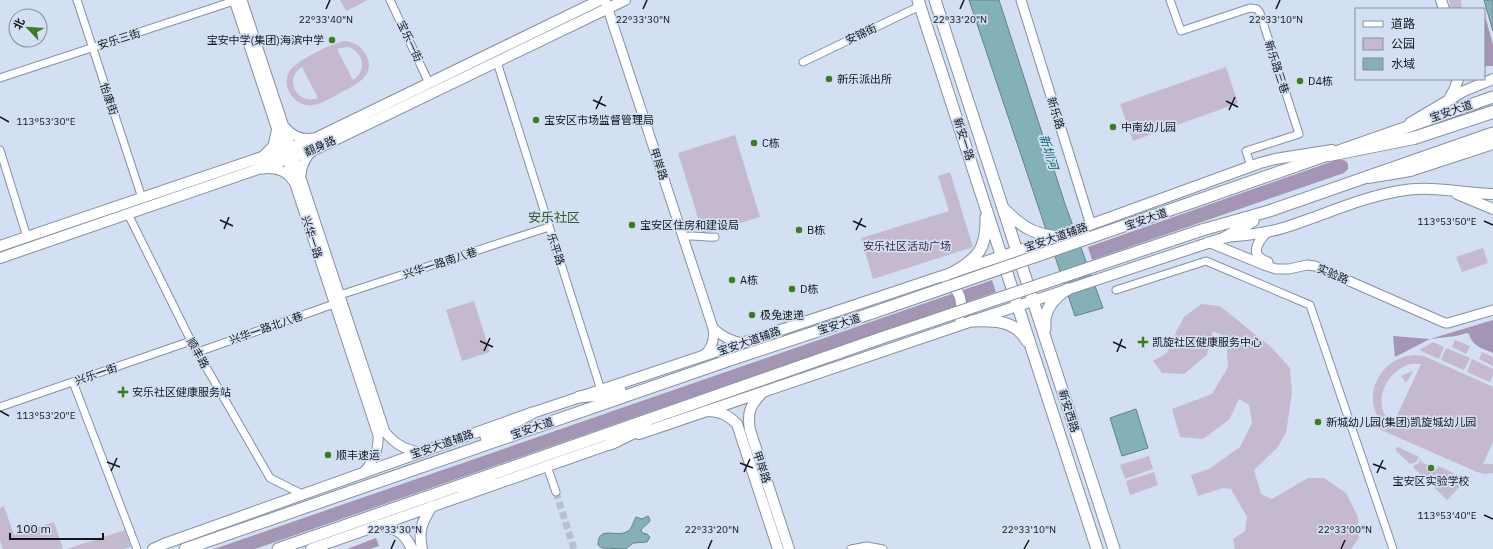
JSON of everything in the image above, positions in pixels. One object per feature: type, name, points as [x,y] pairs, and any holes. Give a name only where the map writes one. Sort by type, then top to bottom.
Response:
[{"type":"highway","points":[[1329,155],[1414,138],[1493,112]]},
{"type":"highway","points":[[1368,177],[1410,170],[1493,143]]},
{"type":"main road","name":"翻身路","points":[[321,141],[429,83],[600,0]]},
{"type":"main road","name":"翻身路","points":[[0,258],[261,169],[289,153],[321,141],[496,62],[607,4],[625,0]]},
{"type":"main road","name":"新安一路","points":[[934,0],[1023,274]]},
{"type":"main road","name":"新安一路","points":[[919,3],[1009,278]]},
{"type":"main road","points":[[1396,131],[1447,101],[1489,79]]},
{"type":"main road","points":[[1447,101],[1455,88],[1458,80]]},
{"type":"main road","name":"宝安大道","points":[[184,549],[683,376],[872,313],[1493,97]]},
{"type":"main road","points":[[311,549],[378,525],[429,501],[692,404],[881,338],[1202,230],[1269,211],[1493,133]]},
{"type":"main road","name":"宝安大道辅路","points":[[1058,237],[1251,166],[1275,159],[1350,147]]},
{"type":"main road","name":"翻身路","points":[[0,246],[257,159],[289,153]]},
{"type":"main road","points":[[1226,236],[1267,232],[1290,226],[1376,196],[1411,189],[1442,189],[1493,194]]},
{"type":"main road","points":[[1442,189],[1493,209]]},
{"type":"main road","points":[[1002,207],[1022,226],[1042,238],[1058,237]]},
{"type":"main road","points":[[952,273],[969,263],[980,249],[986,234],[986,209]]},
{"type":"main road","points":[[278,549],[429,501],[492,484],[547,466],[972,320],[1226,236],[1269,211]]},
{"type":"main road","name":"宝安大道辅路","points":[[153,549],[302,494],[532,413],[1002,256],[1042,238]]},
{"type":"main road","name":"新安西路","points":[[1023,274],[1114,549]]},
{"type":"main road","name":"新安西路","points":[[1009,278],[1097,549]]},
{"type":"main road","points":[[933,279],[948,282],[954,287],[960,297],[961,310],[953,327]]},
{"type":"main road","points":[[1047,346],[1044,325],[1046,313],[1055,298],[1064,290]]},
{"type":"main road","points":[[972,320],[997,320],[1008,323],[1026,338],[1034,352]]},
{"type":"main road","points":[[579,397],[607,394],[683,376]]},
{"type":"main road","name":"甲岸路","points":[[766,390],[751,406],[749,421],[750,430],[775,525],[778,549]]},
{"type":"main road","points":[[610,444],[692,404]]},
{"type":"main road","name":"甲岸路","points":[[704,411],[715,411],[726,415],[736,424],[775,525],[789,549]]},
{"type":"main road","points":[[425,465],[497,432],[532,413]]},
{"type":"main road","points":[[422,549],[420,536],[421,525],[429,501]]},
{"type":"main road","points":[[378,525],[394,528],[401,532],[412,549]]},
{"type":"street","name":"怡康街","points":[[77,0],[142,198]]},
{"type":"street","name":"安乐三街","points":[[0,78],[237,0]]},
{"type":"street","name":"兴华一路","points":[[237,0],[274,120],[289,153],[334,304],[378,435],[377,451],[374,459],[364,472]]},
{"type":"street","name":"兴华一路","points":[[237,0],[284,125],[289,153]]},
{"type":"street","name":"宝乐一街","points":[[390,0],[429,83]]},
{"type":"street","name":"新乐路","points":[[1021,0],[1091,225]]},
{"type":"street","name":"新乐路三巷","points":[[1170,0],[1181,31],[1250,8],[1257,9],[1260,13],[1299,134],[1246,151],[1251,166]]},
{"type":"street","name":"安锦街","points":[[802,62],[919,3]]},
{"type":"street","name":"甲岸路","points":[[607,4],[713,328]]},
{"type":"street","name":"乐平路","points":[[496,62],[601,390]]},
{"type":"street","points":[[257,159],[266,154],[273,146],[276,136],[274,120]]},
{"type":"street","points":[[284,125],[293,135],[321,141]]},
{"type":"street","points":[[300,187],[305,159],[321,141]]},
{"type":"street","points":[[0,150],[27,237]]},
{"type":"street","points":[[261,169],[273,168],[283,171],[300,187]]},
{"type":"street","name":"兴华一路","points":[[300,187],[340,295],[385,432],[397,444],[404,448],[420,452]]},
{"type":"street","name":"顺丰路","points":[[128,214],[192,341],[270,478],[302,494]]},
{"type":"street","name":"兴华一路南八巷","points":[[340,295],[549,227]]},
{"type":"street","name":"实验路","points":[[1267,232],[1256,248],[1259,257],[1264,261],[1281,265],[1307,260],[1319,261],[1454,322]]},
{"type":"street","points":[[683,237],[690,235],[706,238],[716,236]]},
{"type":"street","name":"实验路","points":[[1208,242],[1276,269],[1288,269],[1307,265],[1315,266],[1441,322],[1454,322],[1493,310]]},
{"type":"street","points":[[1116,290],[1206,261],[1310,304],[1393,549]]},
{"type":"street","points":[[334,304],[340,295]]},
{"type":"street","name":"兴华一路北八巷","points":[[198,352],[334,304]]},
{"type":"street","points":[[713,328],[725,338],[743,343]]},
{"type":"street","points":[[703,356],[711,348],[714,336],[713,328]]},
{"type":"street","name":"兴乐一街","points":[[0,407],[192,341]]},
{"type":"street","points":[[73,382],[137,549]]},
{"type":"street","points":[[547,466],[556,492]]},
{"type":"street","points":[[850,549],[867,546],[883,549]]},
{"type":"green space","points":[[340,0],[368,0],[346,11]]},
{"type":"green space","points":[[1449,0],[1461,0],[1462,8],[1451,8]]},
{"type":"green space","points":[[339,42],[351,42],[363,50],[368,61],[369,67],[367,73],[358,83],[321,103],[311,105],[298,102],[289,92],[287,86],[289,72],[298,63],[306,58]],"holes":[[[349,47],[358,53],[362,62],[360,72],[353,80],[337,49]],[[302,67],[318,98],[304,98],[295,90],[293,84],[294,78],[296,72]]]},
{"type":"green space","points":[[1226,67],[1238,103],[1133,141],[1120,104]]},
{"type":"green space","points":[[735,135],[760,217],[703,234],[678,153]]},
{"type":"green space","name":"安乐社区活动广场","points":[[950,172],[973,247],[873,279],[861,238],[949,211],[938,176]]},
{"type":"green space","points":[[1483,248],[1488,263],[1462,272],[1456,257]]},
{"type":"green space","points":[[474,301],[490,352],[462,361],[446,310]]},
{"type":"green space","points":[[1201,304],[1220,306],[1272,348],[1290,368],[1292,393],[1286,433],[1277,448],[1254,470],[1261,494],[1272,499],[1308,478],[1324,478],[1346,493],[1358,517],[1359,538],[1351,549],[1235,549],[1233,539],[1245,531],[1247,517],[1231,489],[1223,488],[1198,496],[1191,475],[1209,469],[1240,447],[1252,423],[1249,405],[1239,399],[1229,420],[1203,439],[1180,437],[1172,409],[1212,394],[1228,367],[1226,337],[1213,331],[1207,355],[1184,374],[1162,373],[1153,361],[1167,353],[1184,317]]},
{"type":"green space","points":[[1455,340],[1470,346],[1466,354],[1452,347]]},
{"type":"green space","points":[[1433,342],[1444,347],[1439,359],[1419,350]]},
{"type":"green space","points":[[1446,348],[1470,358],[1464,370],[1441,360]]},
{"type":"green space","points":[[1482,352],[1493,357],[1493,366],[1479,359]]},
{"type":"green space","points":[[1413,355],[1424,356],[1493,387],[1493,442],[1483,464],[1493,464],[1493,473],[1485,474],[1477,472],[1372,426],[1377,416],[1373,395],[1379,376],[1385,368],[1403,357]],"holes":[[[1411,364],[1421,364],[1393,424],[1386,416],[1382,408],[1382,399],[1388,381],[1394,373],[1402,368]]]},
{"type":"green space","points":[[1472,359],[1493,369],[1493,375],[1490,382],[1467,372]]},
{"type":"green space","points":[[1413,371],[1406,383],[1401,376]]},
{"type":"green space","points":[[1398,447],[1419,457],[1416,462],[1410,464],[1396,451],[1396,448]]},
{"type":"green space","points":[[1149,456],[1153,469],[1125,479],[1120,465]]},
{"type":"green space","points":[[1421,458],[1421,462],[1437,469],[1438,466],[1467,479],[1447,500],[1414,468],[1413,466],[1419,463]]},
{"type":"green space","points":[[1154,472],[1158,485],[1130,495],[1126,481]]},
{"type":"green space","points":[[4,506],[14,535],[54,522],[63,549],[3,549],[0,540],[0,508]]},
{"type":"green space","points":[[125,530],[131,547],[124,549],[67,549]]},
{"type":"shaded area","points":[[1485,20],[1493,45],[1493,66],[1485,66]]},
{"type":"shaded area","points":[[1339,159],[1346,161],[1348,164],[1348,169],[1344,173],[1092,260],[1088,247]]},
{"type":"shaded area","points":[[992,280],[996,292],[255,549],[214,549]]},
{"type":"shaded area","points":[[1493,320],[1493,353],[1475,344],[1467,333],[1456,336],[1430,339]]},
{"type":"shaded area","points":[[1393,336],[1430,339],[1395,357]]},
{"type":"shaded area","points":[[376,538],[379,546],[370,549],[347,549]]},
{"type":"water","points":[[969,0],[999,0],[1065,204],[1103,308],[1075,316]]},
{"type":"water","points":[[1484,0],[1493,0],[1493,31]]},
{"type":"water","points":[[1136,409],[1148,448],[1122,456],[1110,418]]},
{"type":"water","points":[[648,516],[650,520],[641,531],[650,537],[647,542],[633,543],[626,549],[602,548],[598,545],[601,535],[605,533],[624,533],[631,528],[636,517],[642,519]]},
{"type":"tunnel","points":[[556,492],[574,549]]},
{"type":"place","name":"宝安中学(集团)海滨中学","points":[[332,40]]},
{"type":"place","name":"新乐派出所","points":[[829,79]]},
{"type":"place","name":"D4栋","points":[[1300,81]]},
{"type":"place","name":"宝安区市场监督管理局","points":[[536,120]]},
{"type":"place","name":"中南幼儿园","points":[[1113,127]]},
{"type":"place","name":"C栋","points":[[754,143]]},
{"type":"place","name":"宝安区住房和建设局","points":[[632,225]]},
{"type":"place","name":"B栋","points":[[799,230]]},
{"type":"place","name":"A栋","points":[[732,280]]},
{"type":"place","name":"D栋","points":[[792,289]]},
{"type":"place","name":"极兔速递","points":[[752,315]]},
{"type":"place","name":"凯旋社区健康服务中心","points":[[1143,342]]},
{"type":"place","name":"安乐社区健康服务站","points":[[123,392]]},
{"type":"place","name":"新城幼儿园(集团)凯旋城幼儿园","points":[[1318,422]]},
{"type":"place","name":"顺丰速运","points":[[328,455]]},
{"type":"place","name":"宝安区实验学校","points":[[1431,468]]},
{"type":"district","name":"安乐社区","points":[[554,217]]},
{"type":"water label","name":"新圳河","points":[[1049,152]]}]
